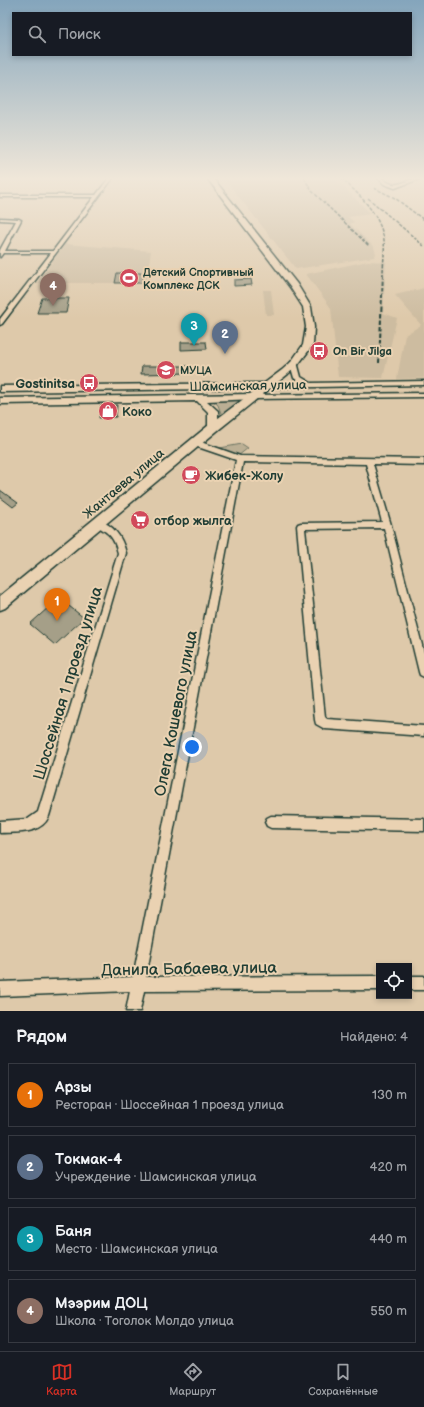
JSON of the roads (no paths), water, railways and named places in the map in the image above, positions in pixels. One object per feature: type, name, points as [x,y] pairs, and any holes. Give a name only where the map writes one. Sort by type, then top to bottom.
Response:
[{"type":"main road","name":"Жантаева улица","points":[[0,604],[213,428],[294,364],[308,345],[310,337],[307,307],[294,286],[247,225]]},
{"type":"main road","name":"Шамсинская улица","points":[[0,389],[267,386]]},
{"type":"main road","name":"Шамсинская улица","points":[[0,401],[253,397]]},
{"type":"main road","points":[[200,399],[213,411],[213,428]]},
{"type":"street","points":[[16,225],[1,253],[54,252]]},
{"type":"street","points":[[0,323],[75,225]]},
{"type":"street","points":[[294,364],[298,378],[309,385]]},
{"type":"street","name":"Шамсинская улица","points":[[267,386],[424,383]]},
{"type":"street","name":"Шамсинская улица","points":[[253,397],[424,395]]},
{"type":"street","points":[[195,443],[240,459],[424,462]]},
{"type":"street","name":"Олега Кошевого улица","points":[[133,1011],[141,979],[240,459]]},
{"type":"street","points":[[369,462],[387,525],[424,672]]},
{"type":"street","name":"Шоссейная 1 проезд улица","points":[[0,826],[30,826],[36,824],[43,816],[122,553],[119,540],[113,531],[98,523]]},
{"type":"street","points":[[387,525],[301,526],[320,720],[325,724],[424,730]]},
{"type":"street","points":[[271,822],[424,825]]},
{"type":"street","name":"Данила Бабаева улица","points":[[0,989],[141,979],[376,983]]},
{"type":"street","points":[[412,983],[424,983]]},
{"type":"railway","points":[[347,225],[369,246]]},
{"type":"railway","points":[[379,225],[384,240],[383,274]]},
{"type":"railway","points":[[400,225],[424,246]]},
{"type":"railway","points":[[379,363],[383,273]]},
{"type":"place","name":"Детский Спортивный Комплекс ДСК","points":[[129,278]]},
{"type":"place","name":"Мээрим ДОЦ","points":[[53,306]]},
{"type":"place","name":"Баня","points":[[194,346]]},
{"type":"place","name":"On Bir Jilga","points":[[319,351]]},
{"type":"place","name":"Токмак-4","points":[[225,354]]},
{"type":"place","name":"МУЦА","points":[[166,370]]},
{"type":"place","name":"Gostinitsa","points":[[89,383]]},
{"type":"place","name":"Коко","points":[[108,411]]},
{"type":"place","name":"Жибек-Жолу","points":[[191,475]]},
{"type":"place","name":"отбор жылга","points":[[140,520]]},
{"type":"place","name":"Арзы","points":[[57,621]]}]
